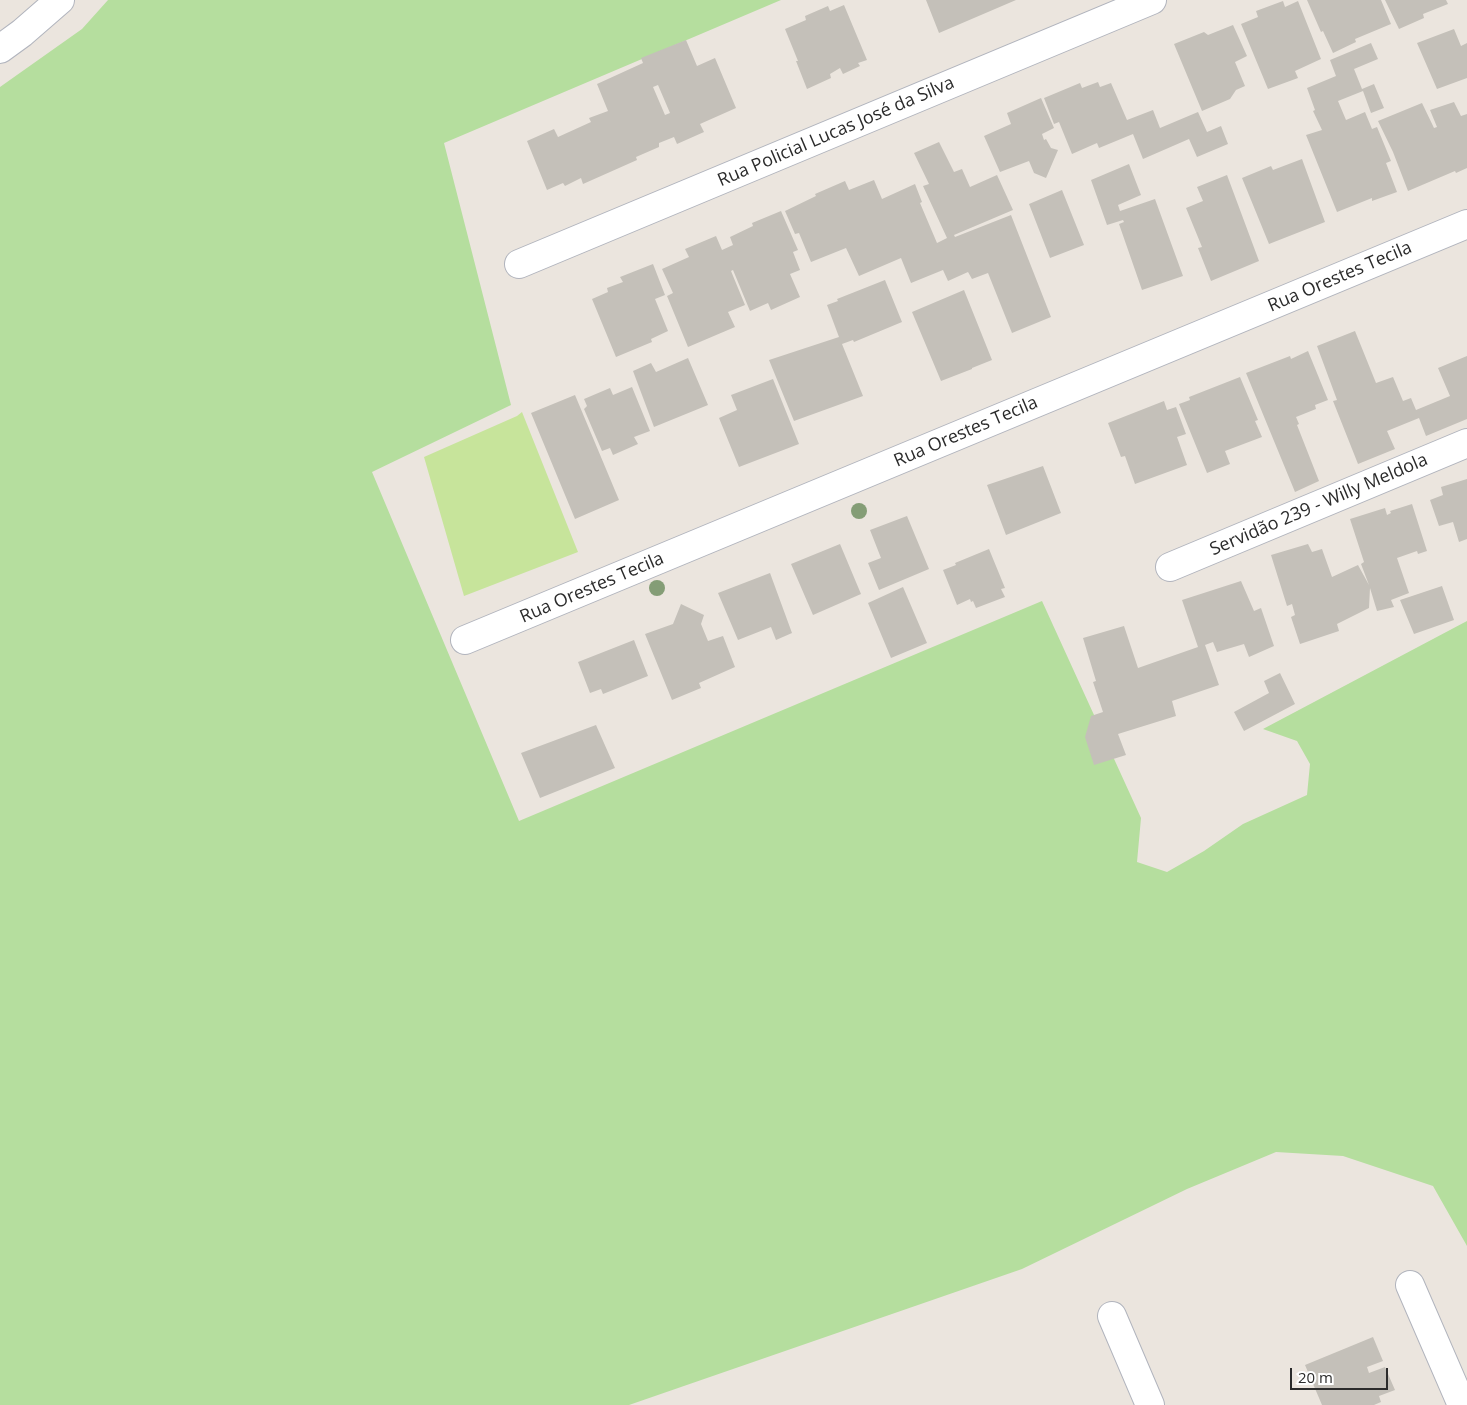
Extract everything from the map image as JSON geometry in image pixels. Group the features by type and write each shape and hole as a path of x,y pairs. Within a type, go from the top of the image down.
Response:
{"street":[{"path":"0,49 22,33 60,0"},
{"name":"Rua Policial Lucas José da Silva","path":"519,264 1152,0"},
{"name":"Rua Orestes Tecila","path":"466,640 1467,224"},
{"name":"Servidão 239 - Willy Meldola","path":"1170,566 1467,444"},
{"path":"1410,1284 1462,1405"},
{"path":"1112,1316 1150,1405"}],"green space":[{"path":"108,0 781,0 444,143 511,405 372,472 519,821 1042,601 1141,818 1137,862 1167,872 1204,851 1243,824 1307,795 1310,764 1297,741 1263,729 1467,621 1467,1246 1433,1186 1343,1156 1276,1152 1187,1189 1022,1269 629,1405 0,1405 0,87 82,29"},
{"path":"522,412 578,552 464,596 424,457 517,416"}],"building":[{"path":"926,0 1016,0 939,33"},
{"path":"1307,0 1381,0 1391,24 1355,39 1356,42 1333,53 1323,31 1321,32"},
{"path":"1385,0 1446,0 1448,4 1423,14 1424,18 1399,29"},
{"path":"1283,1 1285,7 1298,1 1321,59 1295,71 1298,78 1268,89 1241,24 1258,17 1256,11"},
{"path":"844,5 867,60 858,63 860,66 843,74 840,68 830,74 831,78 807,89 785,29 806,20 805,16 828,6 830,11"},
{"path":"1233,25 1247,56 1235,62 1245,86 1236,90 1230,99 1202,111 1174,44 1204,32 1208,35"},
{"path":"1454,29 1461,46 1467,43 1467,78 1437,89 1417,43"},
{"path":"686,40 697,66 715,58 736,108 700,124 704,132 677,144 674,137 659,143 659,147 636,157 637,160 583,184 581,178 565,186 563,183 547,190 527,141 554,129 558,137 591,122 589,118 608,111 597,84 643,63 641,58","holes":["658,85 670,113 665,115 653,87"]},
{"path":"1371,43 1378,59 1354,69 1362,89 1374,84 1384,108 1371,113 1363,91 1338,101 1346,120 1365,112 1372,129 1377,127 1391,161 1386,163 1397,192 1372,201 1372,198 1337,212 1306,135 1322,130 1313,111 1315,110 1307,88 1336,76 1330,60"},
{"path":"1098,82 1100,87 1111,83 1127,120 1153,110 1160,128 1198,112 1207,132 1221,126 1228,144 1197,157 1189,139 1143,159 1133,134 1099,148 1097,143 1072,154 1059,122 1054,124 1044,98 1080,83 1082,88"},
{"path":"1041,98 1054,128 1042,134 1044,140 1046,139 1051,148 1058,150 1046,178 1034,173 1029,161 1000,172 984,136 1011,124 1007,113"},
{"path":"1454,102 1461,116 1467,114 1467,168 1456,173 1455,171 1408,191 1393,152 1378,121 1422,103 1434,128 1437,127 1430,110"},
{"path":"939,142 954,172 962,169 970,187 997,175 1013,210 954,235 955,237 1011,215 1051,317 1012,333 988,273 972,279 968,272 948,281 943,270 911,283 901,258 859,276 846,248 811,262 799,233 795,234 785,211 816,196 815,194 845,181 849,190 874,180 882,199 915,184 922,202 920,203 937,243 947,238 923,186 929,184 914,153"},
{"path":"1302,159 1325,222 1269,244 1242,178 1271,166 1273,170"},
{"path":"1129,164 1141,195 1118,205 1120,211 1155,199 1183,276 1142,290 1119,224 1124,222 1123,220 1107,225 1091,180"},
{"path":"1227,175 1259,261 1211,281 1198,248 1202,247 1186,208 1203,201 1197,187"},
{"path":"1062,190 1084,245 1050,258 1029,204"},
{"path":"781,211 798,250 793,252 800,270 790,274 800,297 771,310 768,303 750,311 733,270 731,271 745,305 728,312 735,327 688,347 667,296 673,293 662,269 689,257 685,249 716,236 722,250 733,245 730,237 753,226 752,223"},
{"path":"653,264 665,295 655,299 668,331 651,339 652,342 616,357 592,299 608,292 607,288 623,282 620,277"},
{"path":"885,280 902,322 854,342 853,340 842,344 863,396 794,421 769,360 839,337 827,305 838,301 837,299"},
{"path":"964,290 992,360 941,381 912,312"},
{"path":"1355,331 1376,383 1393,377 1403,401 1411,398 1416,410 1450,396 1438,368 1467,356 1467,419 1426,436 1419,418 1387,431 1395,449 1358,464 1333,401 1337,400 1317,346"},
{"path":"1308,351 1328,400 1315,405 1316,409 1296,417 1299,424 1297,425 1319,481 1295,492 1246,373 1290,356 1291,359"},
{"path":"688,358 708,405 654,427 633,371 651,363 656,372"},
{"path":"1240,377 1258,420 1255,421 1262,437 1225,451 1230,464 1207,473 1179,404 1190,400 1189,397"},
{"path":"773,379 799,444 739,467 719,418 737,410 731,395"},
{"path":"632,387 650,431 634,437 638,444 613,455 610,448 602,451 584,409 587,406 584,399 610,388 613,395"},
{"path":"575,395 619,500 575,519 531,413"},
{"path":"1164,401 1167,410 1176,407 1186,434 1177,437 1187,465 1135,484 1125,456 1121,457 1108,423"},
{"path":"1043,466 1061,513 1006,535 987,485"},
{"path":"1467,479 1467,539 1459,542 1453,522 1439,526 1430,500 1443,495 1441,487"},
{"path":"1412,504 1427,551 1418,554 1417,551 1397,558 1409,593 1391,600 1394,607 1377,611 1370,588 1369,608 1337,624 1339,631 1300,644 1291,617 1295,615 1292,604 1287,606 1271,555 1308,544 1312,552 1322,549 1332,577 1358,565 1369,585 1361,564 1364,562 1350,519 1385,508 1387,515 1391,513 1390,511"},
{"path":"907,516 929,569 879,590 868,563 881,558 870,530"},
{"path":"840,544 861,594 813,615 791,564"},
{"path":"989,549 1005,588 1001,589 1005,597 976,608 970,599 957,605 943,570"},
{"path":"770,573 792,633 776,640 771,627 738,640 718,593"},
{"path":"1241,581 1254,611 1261,608 1274,646 1249,657 1244,644 1217,652 1213,642 1205,645 1219,685 1172,701 1176,716 1118,734 1126,755 1094,765 1085,737 1091,716 1103,712 1093,682 1096,681 1083,638 1124,626 1138,668 1198,647 1182,600"},
{"path":"1442,586 1454,620 1414,634 1400,600"},
{"path":"903,587 927,643 891,658 868,603"},
{"path":"681,604 704,615 701,624 708,641 723,636 735,667 699,683 701,688 672,700 645,634 673,624"},
{"path":"634,640 648,676 603,694 601,689 590,693 578,662"},
{"path":"1280,673 1295,704 1244,731 1234,712 1269,693 1264,681"},
{"path":"596,725 615,768 540,798 521,753"},
{"path":"1373,1337 1383,1361 1367,1367 1369,1373 1385,1367 1395,1390 1379,1396 1381,1402 1374,1405 1322,1405 1305,1365"}]}
